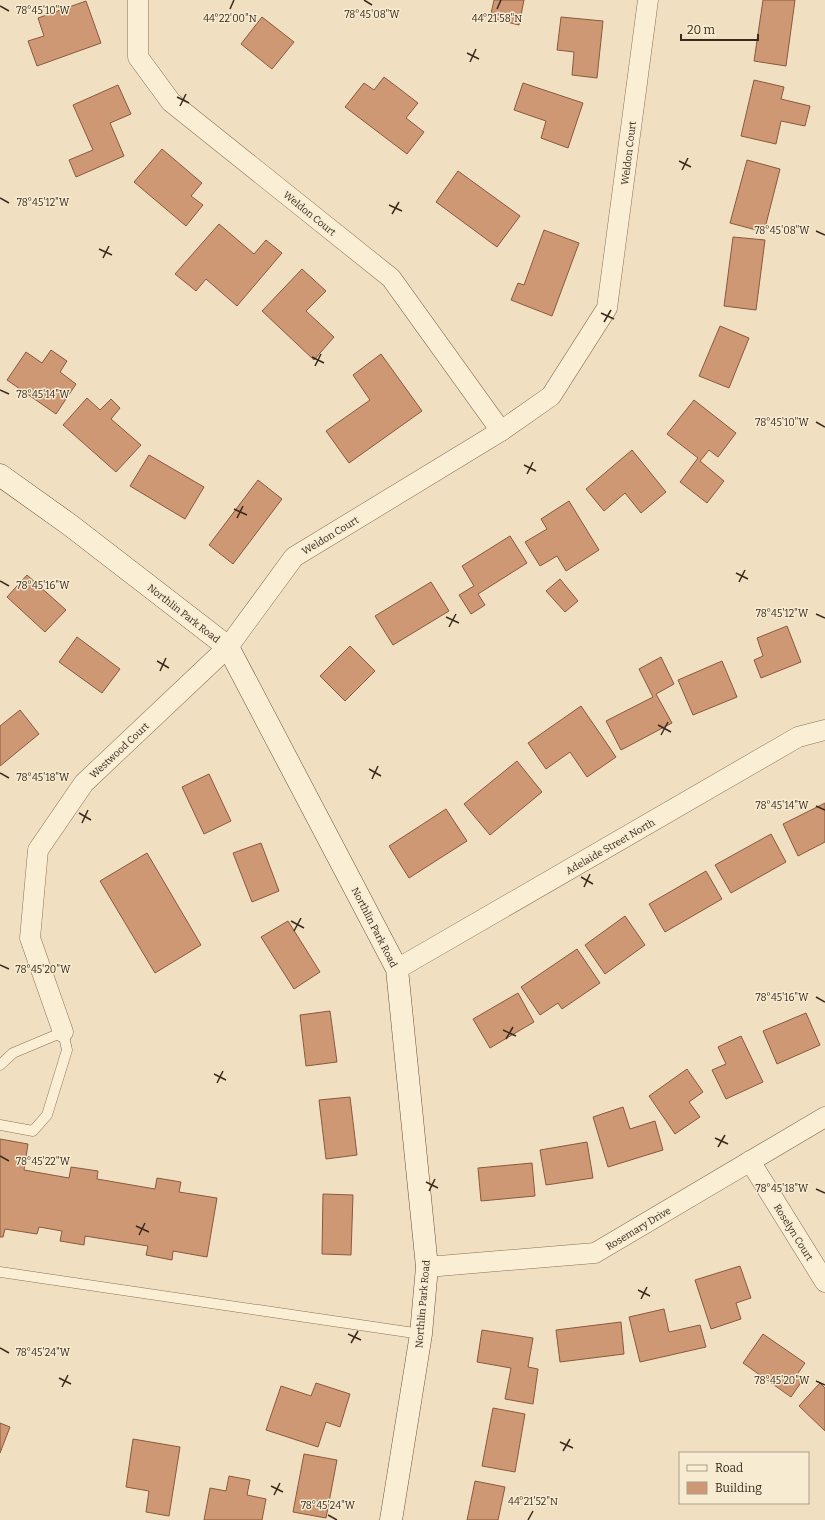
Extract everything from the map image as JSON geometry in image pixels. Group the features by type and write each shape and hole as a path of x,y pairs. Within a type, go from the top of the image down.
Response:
{"street":[{"name":"Weldon Court","path":"138,0 138,57 171,102 391,278 501,431"},
{"name":"Weldon Court","path":"228,647 294,557 501,431 551,396 607,308 648,0"},
{"name":"Northlin Park Road","path":"0,475 70,525 228,647 397,969 427,1267 421,1334 391,1520"},
{"name":"Westwood Court","path":"63,1032 30,938 38,850 84,783 228,647"},
{"name":"Adelaide Street North","path":"397,969 798,737 825,730"},
{"name":"Rosemary Drive","path":"427,1267 595,1253 825,1117"},
{"name":"Roselyn Court","path":"750,1161 825,1282"}],"lane":[{"path":"0,1065 13,1053 63,1032 67,1050 47,1115 33,1130 0,1125"},
{"path":"0,1272 421,1334"}],"building":[{"path":"494,0 524,0 519,25 490,18"},
{"path":"763,0 795,0 786,66 754,61"},
{"path":"86,1 101,43 37,66 28,41 44,36 38,18"},
{"path":"262,17 294,42 272,69 241,44"},
{"path":"561,17 603,21 597,78 572,75 574,52 557,50"},
{"path":"384,77 418,103 406,118 424,132 407,154 345,107 364,83 374,90"},
{"path":"754,80 784,87 781,99 810,106 805,126 781,121 776,144 741,136"},
{"path":"523,83 583,103 568,148 541,138 546,121 514,110"},
{"path":"118,85 131,114 110,123 124,156 76,177 69,160 93,150 73,105"},
{"path":"162,149 202,183 191,196 203,205 186,226 134,182"},
{"path":"747,160 780,169 764,232 730,223"},
{"path":"458,171 520,216 497,247 436,202"},
{"path":"219,224 254,254 266,240 282,253 237,306 206,279 196,291 175,274"},
{"path":"544,230 579,243 552,316 511,300 518,283 524,285"},
{"path":"733,237 765,240 756,310 724,306"},
{"path":"302,269 326,291 306,311 334,337 314,360 262,311"},
{"path":"720,326 749,338 729,388 699,376"},
{"path":"51,350 67,361 60,372 76,384 56,414 7,380 26,352 42,363"},
{"path":"381,354 422,411 349,463 326,431 370,400 353,375"},
{"path":"87,398 100,410 111,399 120,408 111,419 141,445 116,472 63,425"},
{"path":"694,400 736,433 718,457 709,450 700,461 724,481 707,503 680,482 698,458 667,434"},
{"path":"632,450 666,492 641,513 625,493 604,511 586,489"},
{"path":"149,455 204,487 185,519 130,486"},
{"path":"258,480 282,499 233,564 209,545"},
{"path":"569,501 599,550 566,571 557,556 540,566 525,542 547,529 541,519"},
{"path":"510,536 527,563 478,594 485,605 471,614 459,595 474,586 462,566"},
{"path":"27,575 66,610 45,632 7,597"},
{"path":"560,579 578,601 565,612 546,591"},
{"path":"431,582 449,611 393,645 375,616"},
{"path":"787,626 801,662 761,678 754,660 763,656 757,638"},
{"path":"77,637 120,669 102,693 59,662"},
{"path":"350,646 375,671 345,701 320,676"},
{"path":"661,657 674,684 656,694 672,723 621,750 606,721 653,697 639,669"},
{"path":"722,661 737,697 693,715 678,680"},
{"path":"581,706 616,757 587,777 570,752 546,769 528,743"},
{"path":"20,710 39,734 0,766 0,726"},
{"path":"517,761 542,792 490,835 464,804"},
{"path":"209,774 231,821 204,834 182,787"},
{"path":"825,803 825,842 798,856 783,824"},
{"path":"446,809 467,841 409,878 389,846"},
{"path":"771,834 786,862 731,893 715,865"},
{"path":"261,843 279,891 252,902 233,853"},
{"path":"147,853 201,945 155,973 100,881"},
{"path":"706,871 722,899 665,932 649,904"},
{"path":"625,916 645,945 605,974 585,945"},
{"path":"288,921 320,972 294,989 261,937"},
{"path":"577,949 600,983 562,1009 558,1003 540,1015 521,987"},
{"path":"518,993 534,1022 490,1048 473,1019"},
{"path":"330,1011 337,1062 306,1066 300,1015"},
{"path":"806,1013 820,1045 777,1064 763,1031"},
{"path":"741,1036 763,1082 726,1099 712,1070 726,1064 718,1047"},
{"path":"687,1069 703,1092 689,1102 700,1117 675,1134 649,1096"},
{"path":"350,1097 357,1155 326,1159 319,1100"},
{"path":"623,1107 630,1129 655,1121 663,1150 608,1167 593,1117"},
{"path":"0,1139 28,1144 24,1170 69,1178 71,1167 98,1171 97,1179 155,1189 157,1178 181,1182 179,1192 217,1198 207,1257 173,1251 172,1260 146,1255 148,1246 85,1236 84,1245 60,1241 62,1231 39,1227 37,1234 5,1229 3,1237 0,1237"},
{"path":"587,1142 593,1178 546,1185 540,1150"},
{"path":"532,1163 535,1196 481,1201 478,1168"},
{"path":"323,1194 353,1195 351,1255 322,1254"},
{"path":"740,1266 751,1298 736,1303 741,1319 711,1329 695,1280"},
{"path":"664,1309 669,1332 700,1325 706,1347 640,1362 629,1317"},
{"path":"621,1322 624,1354 560,1362 556,1330"},
{"path":"482,1330 533,1338 528,1367 538,1369 533,1404 505,1399 511,1368 477,1362"},
{"path":"763,1334 805,1363 796,1376 802,1381 791,1397 743,1363"},
{"path":"316,1383 350,1394 340,1427 326,1422 318,1447 266,1430 281,1386 311,1396"},
{"path":"820,1383 825,1388 825,1431 799,1406"},
{"path":"493,1408 525,1414 515,1472 482,1466"},
{"path":"0,1423 10,1427 0,1453"},
{"path":"133,1439 180,1447 169,1516 146,1512 149,1491 126,1487"},
{"path":"304,1454 337,1460 326,1518 293,1512"},
{"path":"229,1476 250,1480 247,1495 266,1499 262,1520 204,1520 210,1488 226,1491"},
{"path":"475,1481 505,1487 498,1520 467,1520"}]}
